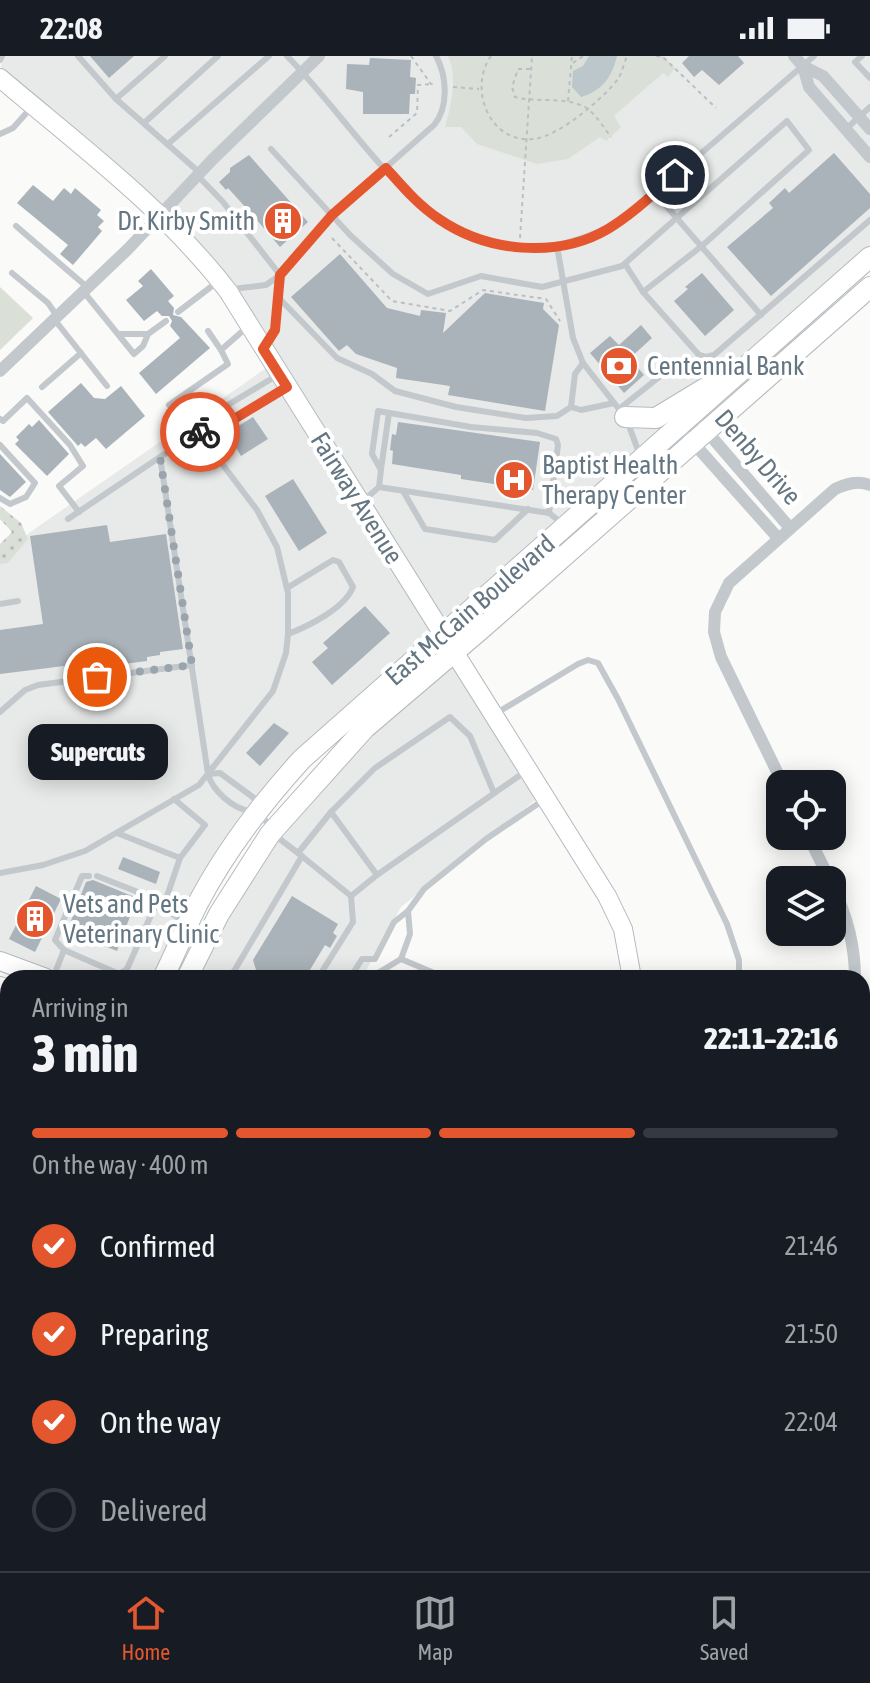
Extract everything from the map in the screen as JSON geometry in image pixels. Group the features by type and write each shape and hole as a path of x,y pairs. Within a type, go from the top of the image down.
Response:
{"main road":[{"name":"East McCain Boulevard","path":"167,970 223,859 302,759 641,460 693,429 751,363 870,257"},
{"name":"East McCain Boulevard","path":"193,970 234,888 273,831 365,728 454,652 693,429 870,287"},
{"path":"619,410 656,418 751,363"},
{"path":"163,970 175,955"}],"street":[{"path":"0,371 319,56"},
{"path":"798,61 823,76 870,129"},
{"path":"798,61 809,87 870,157"},
{"name":"Fairway Avenue","path":"0,78 159,215 224,286 495,714 618,917 629,950 631,970"},
{"name":"Denby Drive","path":"693,429 790,528"},
{"name":"Denby Drive","path":"693,429 778,538"},
{"path":"776,770 725,667 714,632 715,612 729,583 835,489 859,482 870,485"},
{"path":"846,916 855,970"},
{"path":"0,961 24,970"}],"lane":[{"path":"78,56 116,99 199,174 275,265 280,275 275,330 263,349"},
{"path":"116,99 165,56"},
{"path":"144,123 218,56"},
{"path":"168,144 269,56"},
{"path":"287,56 423,207 457,230 477,239 520,248 557,246 607,229 632,213 798,61 814,56"},
{"path":"178,312 224,286 266,285 280,275 332,215 442,115 445,85 436,56"},
{"path":"862,56 855,62 870,78"},
{"path":"0,134 13,128 32,106"},
{"path":"846,129 870,107"},
{"path":"271,149 350,235 393,274 428,294 481,276 542,287 625,264 787,121 809,150 703,245 643,292"},
{"path":"655,193 761,315"},
{"path":"625,264 643,292 699,355 706,357 714,355 870,220"},
{"path":"16,226 85,289 134,354 143,346 148,334 166,321"},
{"path":"557,246 573,338 583,363 619,410 634,436 641,460"},
{"path":"12,273 48,303 107,386"},
{"path":"277,296 337,358 372,374 395,391 456,407 526,418 557,416 571,407 619,410 673,366"},
{"path":"221,350 249,326"},
{"path":"169,405 228,364 208,331"},
{"path":"119,334 148,334"},
{"path":"42,387 81,353"},
{"path":"571,407 575,374 583,363"},
{"path":"198,432 211,433 283,380"},
{"path":"68,519 198,432 203,420 283,380"},
{"path":"0,419 3,421 27,398 70,445 83,466 59,486 79,512"},
{"path":"360,503 379,487 381,470 372,454 378,411 471,427 537,433 556,439 558,453 549,513"},
{"path":"0,873 43,865 73,855 199,785 273,691 286,653 288,634 287,588 277,547 257,510 198,432"},
{"path":"0,445 35,483 26,497 10,504 0,498"},
{"path":"160,457 211,785 239,808 258,812"},
{"path":"379,487 549,513 566,526"},
{"path":"403,490 425,529 495,540 528,509"},
{"path":"287,588 333,560 339,562 353,587 350,595 312,625 288,634"},
{"path":"0,604 18,601"},
{"path":"495,714 578,664 588,660 598,663 727,924 739,960 739,970"},
{"path":"0,712 25,690 38,685 192,665"},
{"path":"235,970 300,855 331,812 375,768 450,717 470,736 494,793"},
{"path":"351,896 529,769"},
{"path":"208,774 220,773 254,798 258,812 273,831 351,896 353,922 323,970"},
{"path":"355,970 362,959 375,959 394,922 408,911 424,889 486,839 546,798"},
{"path":"125,970 160,906 180,858 205,825 174,799"},
{"path":"331,812 377,875"},
{"path":"117,833 180,858"},
{"path":"110,970 64,950 55,940 82,876 93,876 148,896 189,924"},
{"path":"383,970 401,959 410,934 408,911"},
{"path":"56,970 64,950"},
{"path":"401,959 427,970"}],"path":[{"path":"411,56 431,84"},
{"path":"491,56 484,66 481,89 486,112 495,125 511,136 533,139 577,119 618,78 627,56"},
{"path":"520,248 532,56"},
{"path":"568,101 572,56"},
{"path":"572,64 583,56"},
{"path":"656,56 663,56 716,108"},
{"path":"531,69 518,69 512,87 515,97 528,101 568,101 587,108 611,137"},
{"path":"389,137 417,113 418,85 439,85"},
{"path":"452,86 481,89"}],"shaded area":[{"path":"2,56 870,56 870,257 261,808 160,970 22,970 0,963 0,560 29,533 272,364 217,278 0,78"},
{"path":"448,56 663,56 675,68 668,77 663,73 614,116 621,127 606,141 600,137 568,159 537,164 477,144 461,127 445,127 453,82"},
{"path":"589,56 617,56 605,82 581,97 572,87 573,71 583,66"},
{"path":"0,287 33,318 0,350"},
{"path":"0,506 21,523 28,539 8,563 0,564 0,544 12,532 0,519"},
{"path":"454,652 544,793 401,907 366,970 199,970 270,834"}],"building":[{"path":"90,56 134,56 109,78"},
{"path":"689,56 738,56 744,63 719,85 702,70 694,77 682,63"},
{"path":"370,58 411,60 410,77 416,78 415,94 410,94 409,114 363,114 363,92 346,89 347,64 369,65"},
{"path":"834,153 870,194 870,208 771,296 727,247 773,208 769,203 785,188 789,193"},
{"path":"249,155 308,222 280,247 255,218 250,220 243,213 247,209 219,182 230,172 230,168"},
{"path":"33,185 53,201 64,188 71,194 75,188 101,210 97,215 104,221 98,227 102,231 73,265 60,254 68,245 17,203"},
{"path":"340,254 387,308 420,316 421,310 446,313 443,333 485,293 544,303 543,309 559,325 545,411 448,395 450,386 396,378 397,368 356,354 347,345 339,351 291,297"},
{"path":"151,269 174,296 168,301 174,308 173,315 181,317 210,348 156,394 139,373 180,338 170,326 172,321 169,316 162,316 157,311 144,321 126,300 143,286 138,281"},
{"path":"702,273 734,310 705,336 674,301"},
{"name":"Centennial Bank","path":"641,325 652,338 630,358 644,375 624,393 590,353 610,336 619,345"},
{"path":"81,383 94,398 105,399 121,386 145,416 106,449 96,438 85,447 81,443 78,446 48,412"},
{"path":"253,417 268,439 241,456 227,433"},
{"path":"39,420 69,454 47,476 15,444 19,440 16,437 29,424 32,427"},
{"path":"398,422 540,442 533,490 392,464 392,434 396,435"},
{"path":"0,454 26,482 10,497 0,490"},
{"path":"293,479 327,533 299,551 265,496"},
{"path":"107,525 110,542 166,534 183,649 160,652 160,655 147,657 147,661 85,669 85,665 72,665 0,674 0,630 43,624 30,536"},
{"path":"365,606 390,633 332,685 312,662 328,648 323,643"},
{"path":"274,723 289,733 260,766 246,753"},
{"path":"123,857 160,872 156,884 118,869"},
{"path":"93,880 137,898 117,951 67,931 86,882"},
{"name":"Vets and Pets Veterinary Clinic","path":"36,886 61,899 35,952 9,939"},
{"path":"292,896 338,924 333,933 337,936 330,948 325,945 310,970 256,970 253,960"}],"way so far":[{"path":"97,677 192,665 160,457 200,432"}],"place":[{"name":"Dr. Kirby Smith","path":"283,221"},
{"name":"Centennial Bank","path":"619,366"},
{"name":"Baptist Health Therapy Center","path":"514,480"},
{"name":"Supercuts","path":"97,677"},
{"name":"Vets and Pets Veterinary Clinic","path":"35,919"}],"route":[{"path":"200,432 211,433 287,387 263,349 275,330 280,275 332,215 386,168 410,195 440,220 477,239 520,248 557,246 598,234 632,213 675,175"}]}
